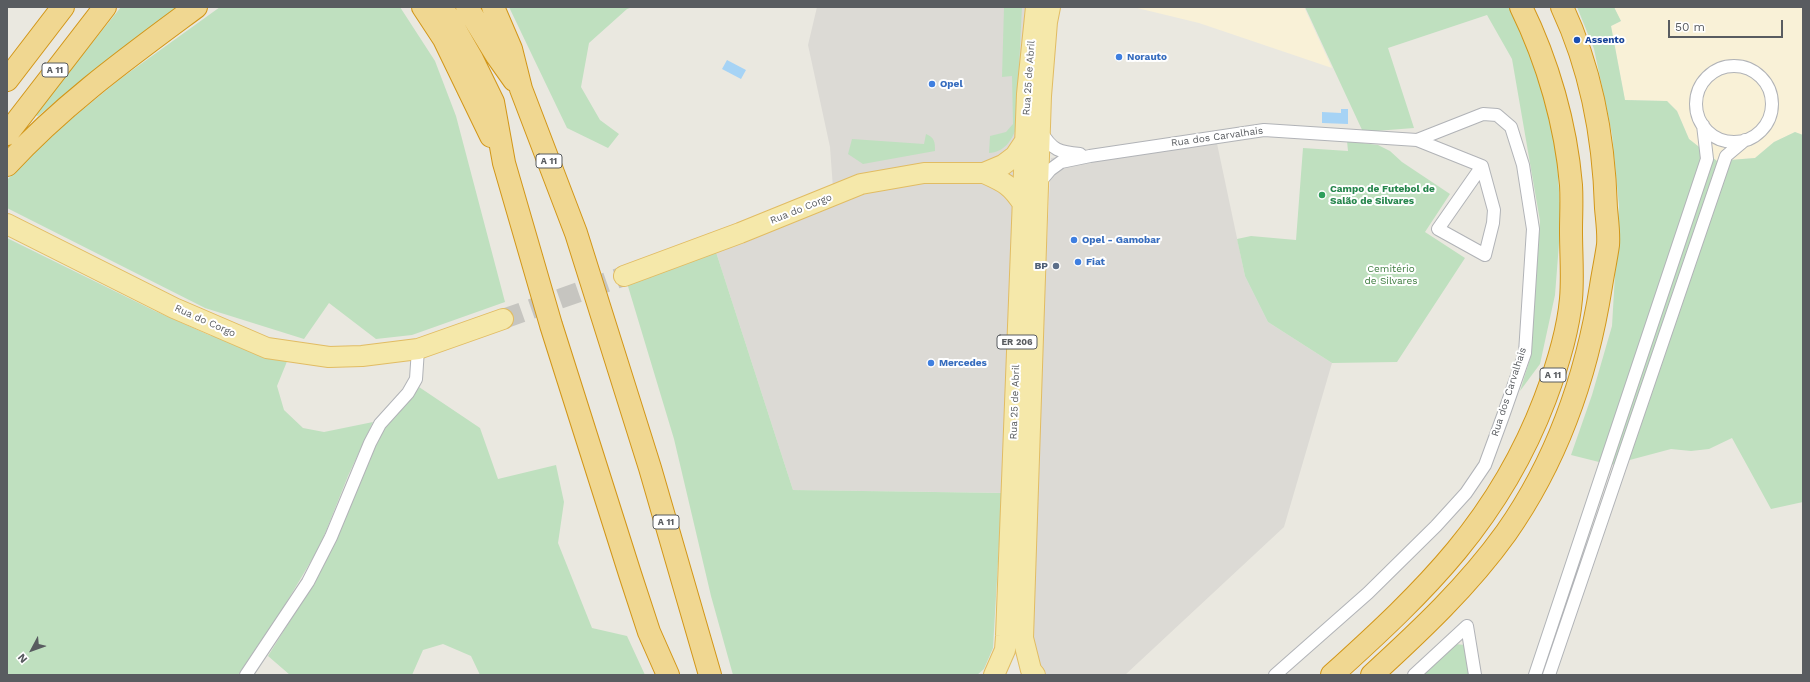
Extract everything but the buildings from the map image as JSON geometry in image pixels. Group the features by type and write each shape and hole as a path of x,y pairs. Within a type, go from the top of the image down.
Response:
{"highway":[{"path":"7,80 63,7"},
{"name":"A 11","path":"7,134 105,7"},
{"path":"7,165 70,104 196,7"},
{"path":"423,7 444,39 504,163"},
{"path":"442,7 472,59 493,102 504,163 551,325 649,632 668,675"},
{"name":"A 11","path":"467,7 497,56 521,89"},
{"name":"A 11","path":"493,7 511,50 521,89 584,256 648,461 710,675"},
{"name":"A 11","path":"1521,7 1533,31 1552,88 1568,160 1571,186 1571,299"},
{"name":"A 11","path":"1332,675 1386,627 1433,579 1465,541 1496,499 1522,452 1551,384 1566,330 1571,299 1581,218 1581,178 1576,142 1556,59 1535,7"},
{"path":"1549,7 1569,57 1582,110 1593,177 1597,218 1598,304"},
{"path":"1372,675 1420,631 1468,581 1506,533 1526,502 1549,461 1573,403 1585,368 1608,244 1605,175 1587,76 1577,40 1562,7"}],"main road":[{"name":"Rua 25 de Abril","path":"1035,675 1031,670 1023,638 1038,184 1027,94 1036,7"},
{"name":"Rua 25 de Abril","path":"994,675 1005,650 1006,636 1023,204 1050,7"},
{"name":"Rua do Corgo","path":"624,276 740,233 861,184 924,173 984,173 1003,165 1015,156 1032,135"},
{"name":"Rua do Corgo","path":"984,173 1004,182 1015,191 1023,204"},
{"name":"Rua do Corgo","path":"15,228 174,308 267,348 329,357 362,356 418,349 503,319"}],"street":[{"path":"1549,675 1726,156 1745,140 1756,135 1765,126 1771,115 1771,93 1767,83 1759,75 1751,69 1731,66 1720,68 1709,75 1702,84 1697,96 1698,116 1710,133 1720,139 1732,142 1745,140"},
{"name":"Rua dos Carvalhais","path":"1275,675 1368,593 1466,494 1484,464 1503,416 1524,353 1533,229 1523,165 1511,127 1497,115 1483,114 1417,140"},
{"path":"1535,675 1707,160 1703,125"},
{"name":"Rua dos Carvalhais","path":"1038,184 1050,170 1061,162 1090,156 1264,130 1417,140 1482,166"},
{"name":"Rua dos Carvalhais","path":"1032,135 1047,142 1059,152 1090,156"},
{"path":"1482,166 1494,210 1493,223 1484,255 1438,229 1482,166"},
{"path":"246,675 308,582 331,537 370,442 380,424 408,393 416,379 418,349"},
{"path":"1414,675 1468,626 1475,675"}],"shaded area":[{"path":"817,7 1032,7 1010,493 793,490 716,252 834,202 830,147 808,45"},
{"path":"1133,7 1304,7 1332,68 1199,23"},
{"path":"1614,7 1803,7 1803,135 1795,132 1774,142 1755,158 1717,161 1689,139 1677,111 1667,101 1625,100 1611,26 1621,21"},
{"path":"1215,134 1245,276 1268,322 1332,363 1284,527 1125,675 1042,675 1028,636 1051,158"}],"green space":[{"path":"121,7 179,7 115,54 38,116 34,115"},
{"path":"220,7 400,7 435,61 456,116 505,302 412,335 376,339 329,303 304,339 205,308 7,208 7,180 48,138 120,79"},
{"path":"509,7 633,7 627,9 589,43 581,87 600,120 619,134 608,148 567,128"},
{"path":"1004,7 1022,7 1016,128 1007,145 999,150 989,153 990,136 1006,132 1013,124 1012,76 1002,77"},
{"path":"1305,7 1513,7 1542,87 1556,148 1561,218 1555,295 1540,364 1520,391 1530,359 1540,221 1512,59 1487,15 1388,48 1414,128 1363,132"},
{"path":"1577,7 1614,7 1621,21 1611,26 1625,100 1667,101 1677,111 1689,139 1717,161 1755,158 1774,142 1795,132 1803,135 1803,502 1771,509 1732,438 1709,449 1691,451 1671,449 1611,465 1571,455 1592,395 1612,326 1619,206 1612,134 1594,49"},
{"path":"926,134 934,141 935,151 863,164 848,154 852,139 924,144"},
{"name":"Cemitério de Silvares","path":"1347,141 1378,145 1390,151 1402,162 1450,194 1425,232 1465,258 1397,362 1332,363 1268,322 1245,276 1237,239 1251,236 1296,240 1303,148 1348,151"},
{"path":"7,238 155,311 209,335 288,359 277,386 284,410 303,428 324,432 373,422 348,476 320,546 282,610 238,675 7,675"},
{"path":"716,252 793,490 1002,493 993,648 984,669 977,675 733,675 711,596 674,439 627,283"},
{"path":"419,387 480,428 498,479 556,465 564,502 558,543 592,628 627,636 645,675 480,675 471,656 443,644 423,650 412,675 290,675 268,656 316,579 383,429"},
{"path":"1455,644 1465,645 1472,675 1424,675"}],"water":[{"path":"727,60 746,70 741,79 722,69"},
{"path":"1341,109 1348,109 1348,124 1322,123 1322,112 1341,113"}],"tunnel":[{"path":"503,319 624,276"}],"place":[{"name":"Assento","path":"1577,40"},
{"name":"Norauto","path":"1119,57"},
{"name":"Opel","path":"932,84"},
{"name":"Campo de Futebol de Salão de Silvares","path":"1322,195"},
{"name":"Opel - Gamobar","path":"1074,240"},
{"name":"Fiat","path":"1078,262"},
{"name":"BP","path":"1056,266"},
{"name":"Mercedes","path":"931,363"}]}
